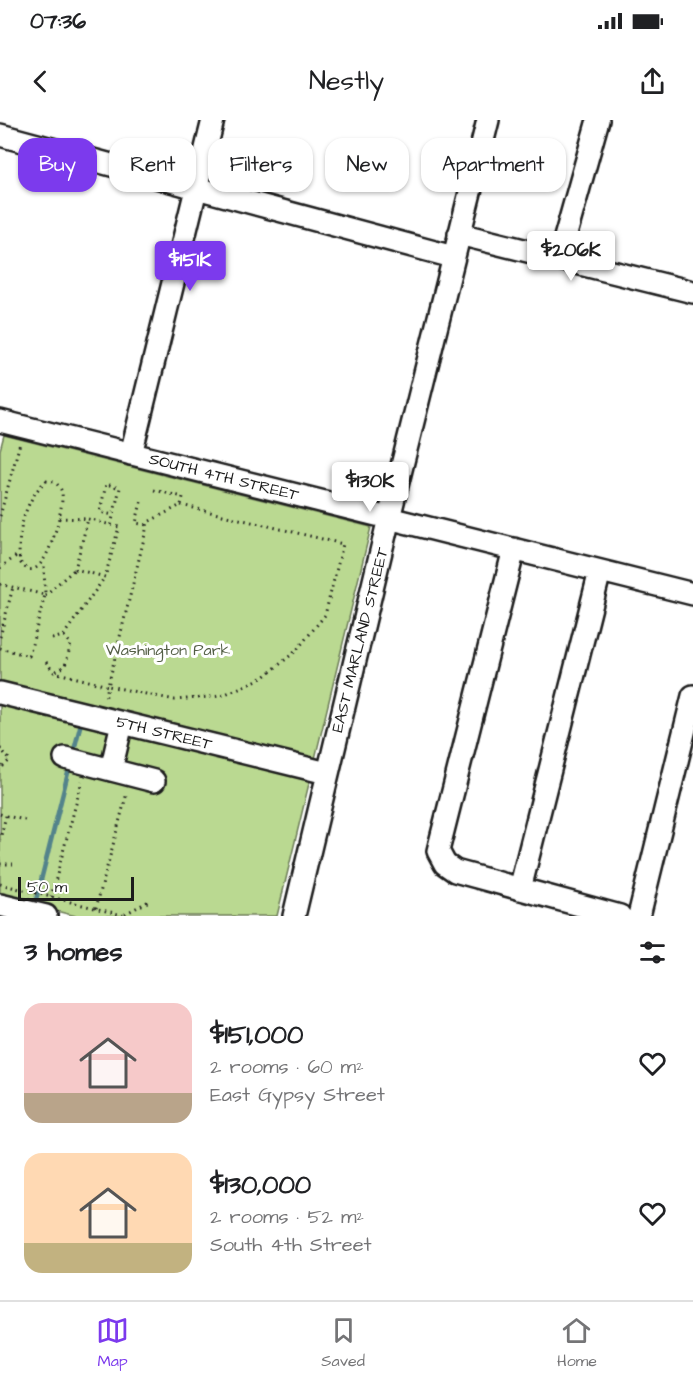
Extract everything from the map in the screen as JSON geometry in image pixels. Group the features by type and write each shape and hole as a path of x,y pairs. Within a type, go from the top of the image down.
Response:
{"street":[{"path":"196,184 213,120"},
{"name":"EAST MARLAND STREET","path":"294,916 487,120"},
{"path":"559,259 598,120"},
{"path":"0,135 109,165"},
{"path":"196,188 453,257"},
{"path":"131,454 194,192"},
{"path":"459,234 693,292"},
{"name":"SOUTH 4TH STREET","path":"0,422 693,594"},
{"path":"514,549 438,851 445,864 455,871 620,916"},
{"path":"520,889 600,571"},
{"name":"5TH STREET","path":"0,693 327,773"},
{"path":"639,916 685,763 693,696"},
{"path":"111,770 122,723"},
{"path":"65,758 154,781"},
{"path":"0,905 49,906"}],"path":[{"path":"0,516 20,443"},
{"path":"0,648 29,656 45,595 44,562 59,518 63,498 61,489 55,482 46,481 36,490 23,518 19,554 24,567 38,568 44,562"},
{"path":"111,525 120,488 106,484 100,512 113,515"},
{"path":"154,490 183,497 181,505"},
{"path":"141,502 136,523 147,525"},
{"path":"46,662 54,672 108,686 174,700 221,696 264,677 296,651 325,615 343,544 181,505 148,522 108,686 105,700"},
{"path":"52,639 63,636 105,577 118,527 88,519 59,518"},
{"path":"45,595 75,569 88,519"},
{"path":"0,568 19,554"},
{"path":"75,569 105,577"},
{"path":"0,584 45,595"},
{"path":"0,637 13,587"},
{"path":"54,672 65,666 71,644 63,636"},
{"path":"0,750 2,749 10,760 0,769"},
{"path":"49,906 86,764"},
{"path":"96,908 131,775"},
{"path":"0,814 25,820"},
{"path":"0,839 6,816"},
{"path":"0,864 14,864"},
{"path":"0,884 49,906 96,908 124,916 149,901"}],"green space":[{"name":"Washington Park","path":"4,435 371,527 277,916 76,916 0,897 0,450"}],"waterway":[{"path":"73,754 82,719"},
{"path":"34,908 70,765"}]}
